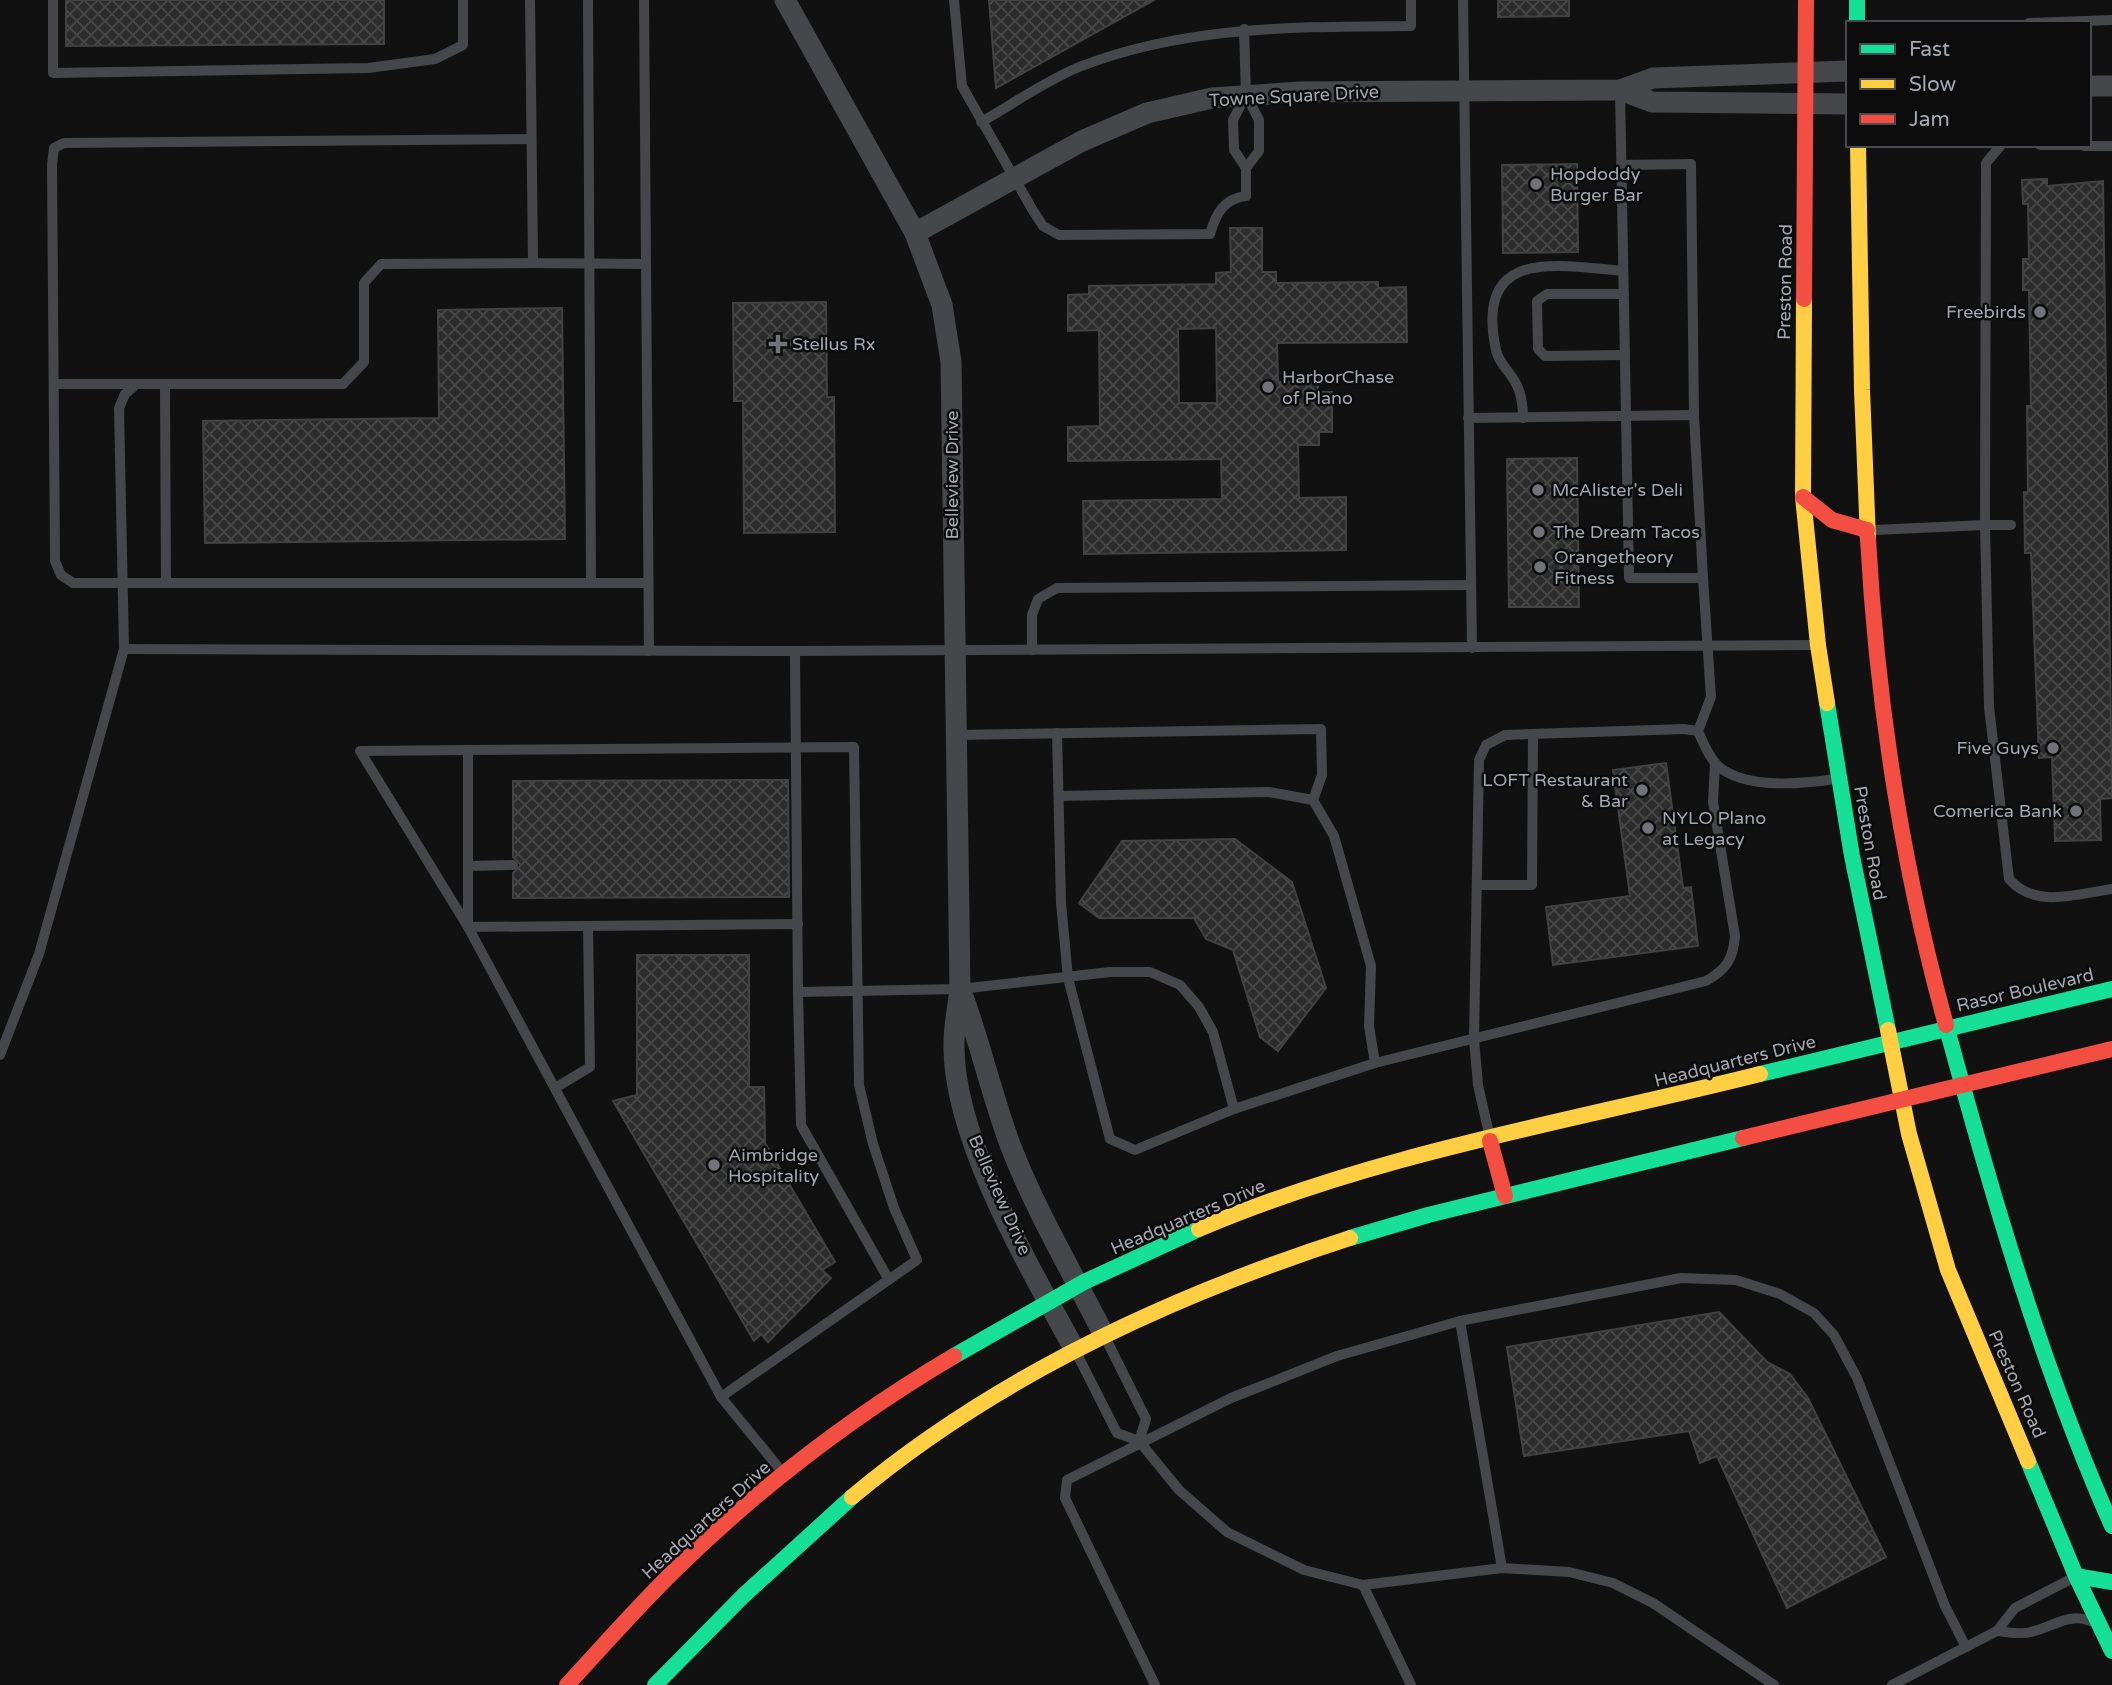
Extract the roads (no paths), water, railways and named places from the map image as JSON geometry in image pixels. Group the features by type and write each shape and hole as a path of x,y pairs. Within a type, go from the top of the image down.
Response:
{"main road":[{"name":"Preston Road","path":"1806,0 1803,497 1818,645 1852,856 1902,1099 1948,1269 2048,1503 2076,1576 2112,1651"},
{"path":"1857,0 1857,21"},
{"name":"Preston Road","path":"1858,147 1867,530 1895,797 1962,1084 2038,1335 2105,1517"},
{"path":"1803,497 1845,528 1867,530"},
{"name":"Rasor Boulevard","path":"1947,1028 2112,989"},
{"name":"Headquarters Drive","path":"572,1684 694,1552 785,1475 885,1399 1079,1286 1230,1216 1364,1173 1947,1028"},
{"path":"655,1685 805,1540 900,1458 964,1414 1075,1350 1191,1295 1328,1243 1505,1196 2112,1049"},
{"path":"1490,1141 1505,1196"},
{"path":"2048,1503 2070,1512"},
{"path":"2076,1576 2112,1582"}],"street":[{"name":"Belleview Drive","path":"785,0 915,233 942,305 951,362 954,735 960,989 954,1044 961,1098 980,1158 1075,1350"},
{"name":"Towne Square Drive","path":"915,233 1082,141 1147,113 1212,98 1464,90 1620,90 1653,78 1846,71"},
{"path":"2091,86 2112,86"},
{"name":"Towne Square Drive","path":"1620,90 1652,102 1846,104"},
{"name":"Belleview Drive","path":"960,989 980,1040 992,1091 1012,1150 1104,1335"}],"lane":[{"path":"53,0 53,73 368,68 435,59 463,45 463,0"},
{"path":"530,0 533,263"},
{"path":"588,0 592,264 591,583"},
{"path":"644,0 649,651"},
{"path":"954,0 962,86 1043,226 1059,235 1210,234 1217,213 1233,198 1246,196 1246,168 1234,150 1233,120 1246,95"},
{"path":"981,122 1077,68 1127,51 1205,33 1244,29 1411,26 1411,0"},
{"path":"1463,0 1472,648"},
{"path":"2032,21 2112,20"},
{"path":"1244,29 1246,95 1259,120 1259,151 1246,168"},
{"path":"1620,90 1629,578 1703,579"},
{"path":"531,139 64,143 54,148 55,561 61,575 73,583 648,583"},
{"path":"2091,146 2112,146"},
{"path":"1999,147 1986,163 1985,525 1989,706 2009,879 2018,890 2032,897 2112,889"},
{"path":"1621,165 1690,164 1694,415 1711,697 1698,731 1715,763 1724,770 1787,786 1839,778"},
{"path":"54,384 343,384 364,362 364,283 380,264 646,264"},
{"path":"1523,418 1521,394 1501,363 1496,349 1494,312 1498,290 1510,276 1530,267 1564,266 1623,271"},
{"path":"1624,294 1547,294 1537,301 1538,349 1545,356 1625,355"},
{"path":"0,1055 38,954 124,649 120,584 119,408 125,394 137,384"},
{"path":"165,384 166,583"},
{"path":"1468,418 1694,415"},
{"path":"1867,530 2011,525"},
{"path":"1032,650 1032,615 1038,599 1058,588 1471,585"},
{"path":"124,649 795,651 1707,648 1818,645"},
{"path":"795,651 801,1125 889,1280"},
{"path":"954,735 1321,729 1322,775 1313,800"},
{"path":"1490,1141 1478,1085 1474,1039 1479,760 1486,745 1505,736 1533,734 1684,729 1698,731"},
{"path":"1057,733 1061,903 1068,978 1110,1139 1135,1150 1234,1109 1374,1063 1706,981 1722,972 1733,955 1735,936 1713,802 1715,763"},
{"path":"1478,885 1532,886 1533,734"},
{"path":"721,1397 917,1260 894,1208 873,1143 859,1085 853,747 360,751 468,927 721,1397 785,1475"},
{"path":"468,750 468,927"},
{"path":"1059,796 1269,792 1313,800 1334,836 1371,966 1369,1026 1374,1063"},
{"path":"469,866 513,865"},
{"path":"468,927 798,925"},
{"path":"555,1088 590,1067 588,926"},
{"path":"798,992 960,989 1110,972 1150,972 1180,985 1199,1007 1213,1032 1234,1109"},
{"path":"1155,1685 1065,1498 1067,1480 1139,1441 1231,1398 1337,1356 1460,1321 1681,1278 1736,1280 1780,1294 1814,1313 1834,1335 1857,1378 1945,1606 1966,1647"},
{"path":"1460,1321 1502,1568"},
{"path":"1104,1335 1146,1419 1139,1441"},
{"path":"1075,1350 1117,1433 1139,1441 1179,1490 1227,1532 1304,1570 1363,1585 1502,1568 1569,1572 1613,1583 1653,1602 1774,1685"},
{"path":"1892,1685 1997,1632 2015,1608 2076,1576"},
{"path":"1363,1585 1410,1685"},
{"path":"1997,1632 2029,1633 2066,1619 2082,1618 2099,1626"}],"place":[{"name":"Hopdoddy Burger Bar","path":"1536,184"},
{"name":"Freebirds","path":"2040,312"},
{"name":"Stellus Rx","path":"778,344"},
{"name":"HarborChase of Plano","path":"1268,387"},
{"name":"McAlister's Deli","path":"1538,490"},
{"name":"The Dream Tacos","path":"1539,532"},
{"name":"Orangetheory Fitness","path":"1540,567"},
{"name":"Five Guys","path":"2053,748"},
{"name":"LOFT Restaurant & Bar","path":"1642,790"},
{"name":"Comerica Bank","path":"2076,811"},
{"name":"NYLO Plano at Legacy","path":"1648,828"},
{"name":"Aimbridge Hospitality","path":"714,1165"}]}
